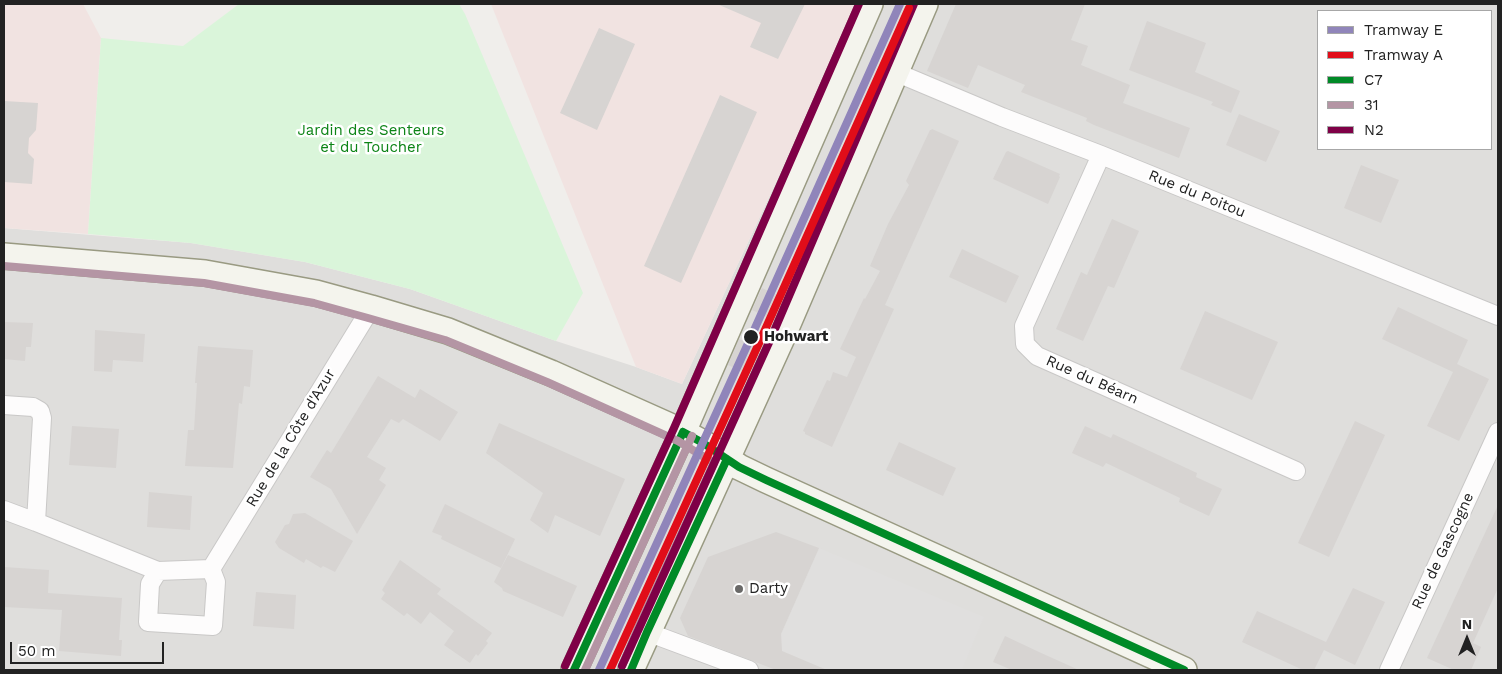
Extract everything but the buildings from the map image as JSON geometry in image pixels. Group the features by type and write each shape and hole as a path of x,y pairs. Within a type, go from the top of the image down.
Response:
{"main road":[{"path":"574,670 683,432 870,4"},
{"path":"631,670 785,332 926,4"},
{"path":"4,256 205,273 316,293 448,331 552,373 683,432 739,467 1184,670"}],"street":[{"name":"Rue du Poitou","path":"896,72 984,110 1101,155 1498,316"},
{"name":"Rue du Béarn","path":"1101,155 1024,326 1025,344 1037,356 1296,471"},
{"name":"Rue de la Côte d'Azur","path":"211,569 371,308"},
{"path":"4,405 33,407 40,412 42,418 36,522"},
{"name":"Rue de Gascogne","path":"1389,670 1498,432"},
{"path":"4,510 158,571 211,569 216,582 213,626 148,622 150,584 158,571"},
{"path":"647,632 749,670"}],"shaded area":[{"path":"4,4 83,4 101,38 88,234 4,228"},
{"path":"491,4 859,4 682,384 636,367"},
{"path":"859,4 1498,4 1498,670 4,670 4,228 191,243 305,262 410,289 556,341 682,384"},
{"path":"819,548 984,617 962,670 799,670 803,660 782,651 781,634"}],"green space":[{"name":"Jardin des Senteurs et du Toucher","path":"239,4 459,4 465,14 583,293 556,341 410,289 305,262 191,243 88,234 101,38 183,46"}],"tram line":[{"name":"E","path":"599,670 900,4"},
{"name":"A","path":"610,670 909,8"}],"transit line":[{"name":"N2","path":"565,666 674,428 859,4"},
{"name":"N2","path":"622,666 772,336 914,4"},
{"name":"31","path":"4,266 204,283 314,303 445,340 547,382 678,441 714,463 622,666"},
{"name":"C7","path":"683,432 739,467 766,480 1184,670"},
{"name":"C7","path":"574,670 683,432"},
{"name":"31","path":"585,670 692,436"},
{"name":"C7","path":"631,670 727,459"}],"place":[{"name":"Hohwart","path":"751,337"},
{"name":"Darty","path":"739,589"}]}
